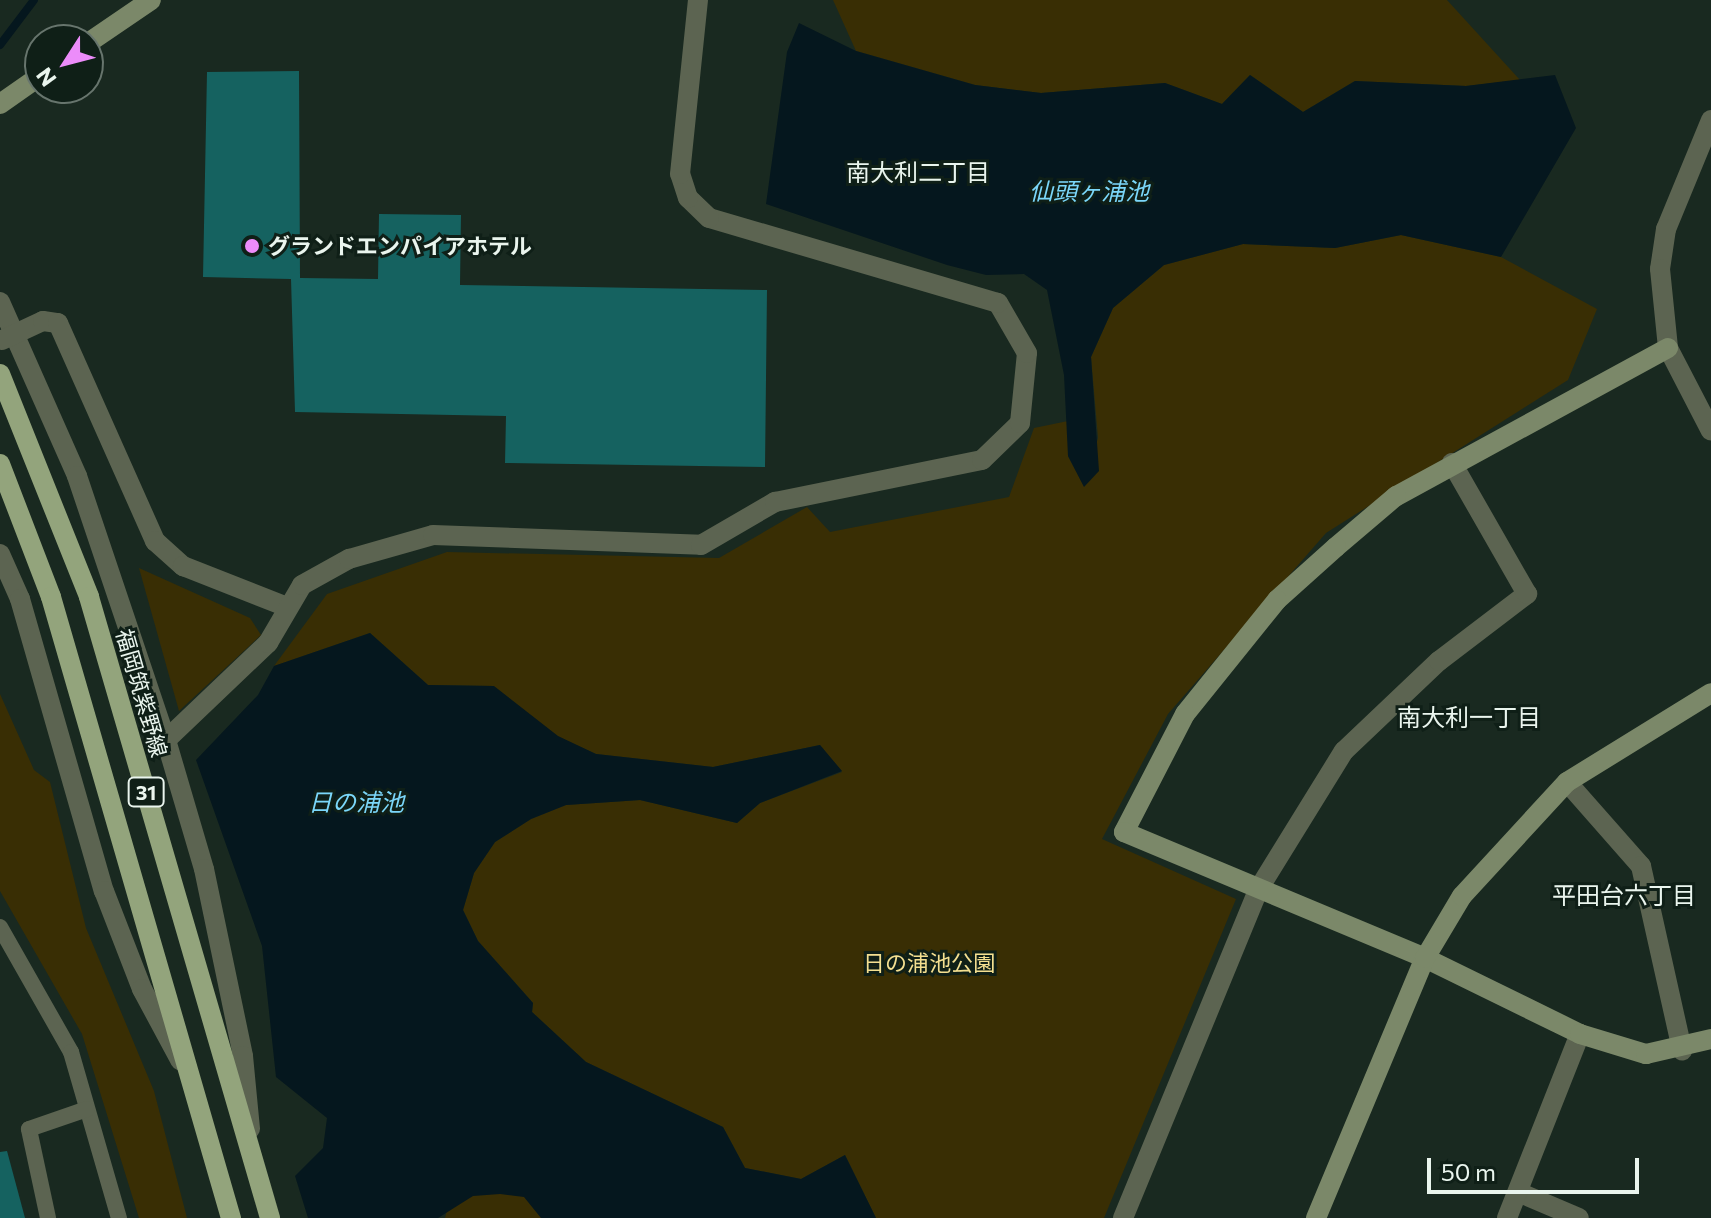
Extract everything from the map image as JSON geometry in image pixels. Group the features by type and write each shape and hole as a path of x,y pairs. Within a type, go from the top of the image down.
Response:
{"main road":[{"name":"福岡筑紫野線","path":"0,374 89,597 270,1218"},
{"name":"31","path":"0,464 51,597 231,1218"}],"street":[{"path":"104,32 151,0"},
{"path":"166,740 268,643 302,585 349,559 433,535 701,545 775,502 982,460 1020,423 1027,353 998,303 709,218 688,198 680,174 698,0"},
{"path":"0,104 24,87"},
{"path":"1711,120 1666,229 1660,269 1668,348 1711,431"},
{"path":"0,302 9,336 77,476 166,740 204,869 240,1041 252,1158"},
{"path":"9,336 51,320 64,328 155,541 169,557 287,607"},
{"path":"1668,348 1396,496 1277,600 1185,714 1124,832 1425,958 1580,1034 1646,1054 1682,1050 1711,1039"},
{"path":"1123,1218 1258,890 1344,751 1439,661 1527,594 1452,463"},
{"path":"0,554 20,599 104,891 142,989 188,1074"},
{"path":"1316,1218 1425,958 1512,834 1567,782 1711,693"},
{"path":"1567,782 1641,866 1682,1050"},
{"path":"1507,1218 1580,1034"},
{"path":"1518,1192 1579,1218"}],"lane":[{"path":"0,927 71,1052 119,1218"},
{"path":"48,1218 29,1129 87,1109"}],"green space":[{"path":"833,0 1447,0 1520,80 1466,86 1355,81 1303,112 1250,75 1222,104 1165,83 1041,93 975,85 856,51"},
{"name":"日の浦池公園","path":"1401,235 1501,257 1597,309 1568,380 1326,533 1168,714 1102,839 1236,899 1104,1218 876,1218 845,1155 801,1179 745,1168 723,1127 586,1062 532,1012 533,1003 478,941 463,910 474,873 495,842 531,819 566,805 640,800 737,823 760,803 842,772 820,745 713,767 596,754 558,737 493,686 428,685 370,633 274,666 327,594 447,552 719,558 807,507 830,532 1009,497 1034,428 1068,421 1068,456 1084,486 1098,438 1091,357 1113,308 1164,265 1243,244 1335,248"},
{"path":"139,568 250,618 261,635 179,711"},
{"path":"0,694 34,770 50,782 86,928 154,1091 187,1218 139,1218 82,1034 0,891"},
{"path":"509,1186 573,1218 445,1218 450,1198"}],"water":[{"name":"仙頭ヶ浦池","path":"799,23 856,51 975,85 1041,93 1165,83 1222,104 1250,75 1303,112 1355,81 1466,86 1555,75 1576,128 1501,257 1401,235 1335,248 1243,244 1164,265 1113,308 1091,357 1099,471 1084,487 1068,456 1064,375 1047,290 1024,274 986,275 947,265 766,204 787,52"},
{"name":"日の浦池","path":"370,633 428,685 494,686 558,736 596,754 713,767 820,745 842,771 760,803 737,823 640,800 566,805 531,819 495,842 474,873 463,910 478,941 533,1003 532,1012 586,1062 723,1127 745,1168 801,1179 845,1155 876,1218 541,1218 524,1197 500,1194 473,1196 438,1218 308,1218 295,1176 323,1148 327,1118 276,1077 262,946 196,760 258,695 274,666"}],"building":[{"name":"グランドエンパイアホテル","path":"299,71 300,278 378,279 379,214 461,215 460,285 767,290 765,467 505,463 506,416 295,412 291,279 203,277 207,72"},
{"path":"7,1151 25,1218 0,1218 0,1152"}],"waterway":[{"path":"0,45 34,0"}],"place":[{"name":"グランドエンパイアホテル","path":"252,246"}],"district":[{"name":"南大利二丁目","path":"918,172"},
{"name":"南大利一丁目","path":"1469,717"},
{"name":"平田台六丁目","path":"1624,895"}]}
